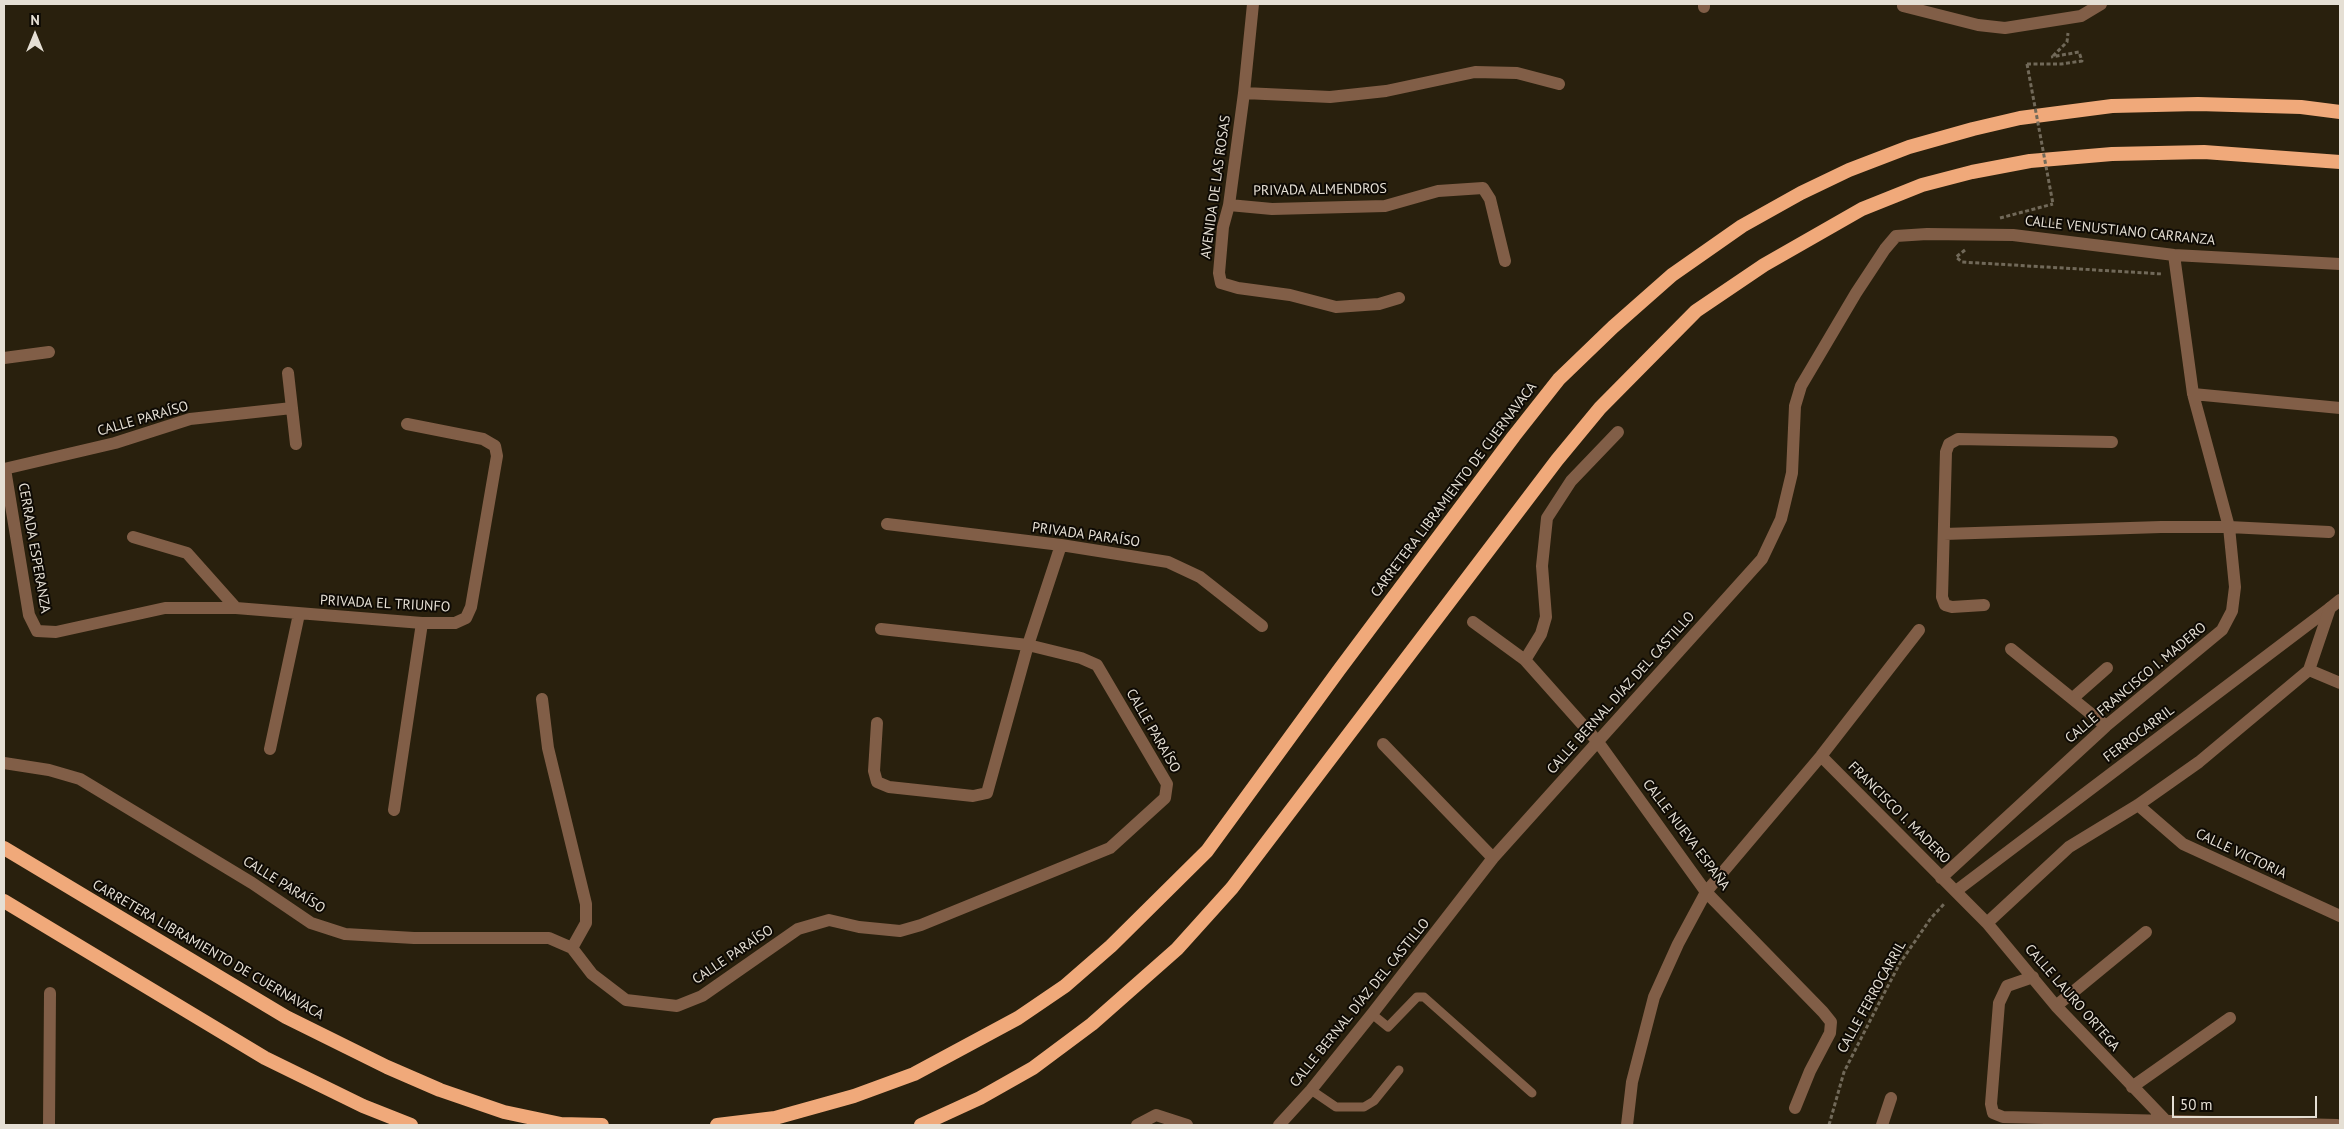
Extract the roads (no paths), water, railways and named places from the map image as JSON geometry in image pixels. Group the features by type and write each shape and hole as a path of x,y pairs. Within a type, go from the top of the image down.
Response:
{"highway":[{"name":"CARRETERA LIBRAMIENTO DE CUERNAVACA","path":"717,1125 775,1118 854,1096 914,1074 1018,1018 1065,986 1111,946 1207,851 1344,662 1514,436 1560,379 1613,327 1672,275 1742,226 1801,193 1849,170 1909,147 2020,118 2112,106 2198,104 2301,107 2340,112"},
{"path":"921,1125 980,1098 1033,1068 1092,1024 1177,949 1232,888 1557,460 1600,408 1696,311 1764,264 1862,209 1922,185 1972,172 2030,161 2112,154 2204,152 2340,162"},
{"name":"CARRETERA LIBRAMIENTO DE CUERNAVACA","path":"4,848 286,1017 387,1068 440,1090 504,1112 561,1124 602,1125"},
{"path":"4,901 265,1058 363,1106 411,1125"}],"street":[{"name":"AVENIDA DE LAS ROSAS","path":"1253,4 1244,93 1229,205 1223,227 1218,272 1221,283 1238,288 1290,295 1336,307 1379,304 1399,298"},
{"path":"1902,6 1978,25 2005,28 2081,16 2100,4"},
{"path":"1244,93 1330,97 1386,91 1475,72 1517,73 1559,84"},
{"name":"PRIVADA ALMENDROS","path":"1229,205 1272,209 1385,206 1438,191 1484,188 1490,199 1505,261"},
{"name":"CALLE VENUSTIANO CARRANZA","path":"1896,236 1927,234 2013,235 2174,255 2340,264"},
{"name":"CALLE BERNAL DÍAZ DEL CASTILLO","path":"1279,1125 1311,1090 1494,858 1762,559 1781,519 1792,473 1795,406 1801,386 1856,293 1885,248 1896,236"},
{"name":"CALLE FRANCISCO I. MADERO","path":"1942,878 2106,726 2222,630 2232,611 2235,587 2229,527 2193,394 2174,255"},
{"path":"4,358 48,352"},
{"path":"288,373 296,444"},
{"path":"2193,394 2340,408"},
{"name":"CALLE PARAÍSO","path":"4,469 114,443 190,419 292,408"},
{"name":"PRIVADA EL TRIUNFO","path":"37,631 56,632 165,608 236,608 422,624 455,624 466,618 471,607 498,456 495,446 482,439 407,424"},
{"path":"1524,660 1541,634 1546,617 1542,566 1547,518 1571,481 1618,432"},
{"path":"1984,605 1945,605 1942,597 1946,452 1949,444 1958,439 2112,442"},
{"name":"CERRADA ESPERANZA","path":"4,469 29,615 37,631"},
{"name":"PRIVADA PARAÍSO","path":"887,524 1061,545 1168,562 1200,577 1262,626"},
{"path":"1944,534 2161,527 2229,527 2329,532"},
{"path":"133,536 187,553 236,608"},
{"path":"877,723 874,770 877,782 889,787 972,796 986,793 1028,645 1061,545"},
{"path":"1987,923 2069,847 2138,805 2199,762 2309,670 2335,604"},
{"name":"FERROCARRIL","path":"1956,891 2335,604"},
{"path":"270,749 298,614"},
{"name":"CALLE NUEVA ESPAÑA","path":"1473,622 1524,660 1598,742 1706,892 1824,1012 1831,1022 1830,1033 1810,1071 1795,1108"},
{"path":"394,810 422,624"},
{"name":"CALLE PARAÍSO","path":"4,763 48,770 80,779 252,883 311,923 345,934 414,938 549,938 572,948 592,974 626,1000 677,1006 702,996 798,929 829,920 859,927 900,931 921,925 1110,848 1165,798 1168,784 1097,665 1081,658 1028,645 881,629"},
{"path":"1627,1125 1632,1082 1654,998 1678,944 1706,892 1821,756 1919,630"},
{"path":"2010,649 2106,726"},
{"path":"2073,698 2107,668"},
{"path":"2309,670 2340,683"},
{"path":"542,699 548,748 586,904 586,923 572,948"},
{"path":"1383,744 1494,858"},
{"name":"FRANCISCO I. MADERO","path":"1821,756 1956,891"},
{"name":"CALLE VICTORIA","path":"2138,805 2183,844 2340,916"},
{"name":"CALLE LAURO ORTEGA","path":"1956,891 1987,923 2056,1006 2167,1122"},
{"path":"2325,909 2340,908"},
{"path":"2056,1006 2146,932"},
{"path":"2033,977 2007,986 1999,1003 1991,1104 1993,1113 2003,1117 2337,1125"},
{"path":"48,1125 50,993"},
{"path":"2132,1087 2230,1018"},
{"path":"1882,1125 1891,1098"},
{"path":"1137,1125 1156,1115 1187,1125"}],"lane":[{"path":"1372,1014 1388,1027 1416,997 1424,998 1532,1093"},
{"path":"1311,1090 1336,1107 1364,1108 1374,1101 1399,1070"}]}
